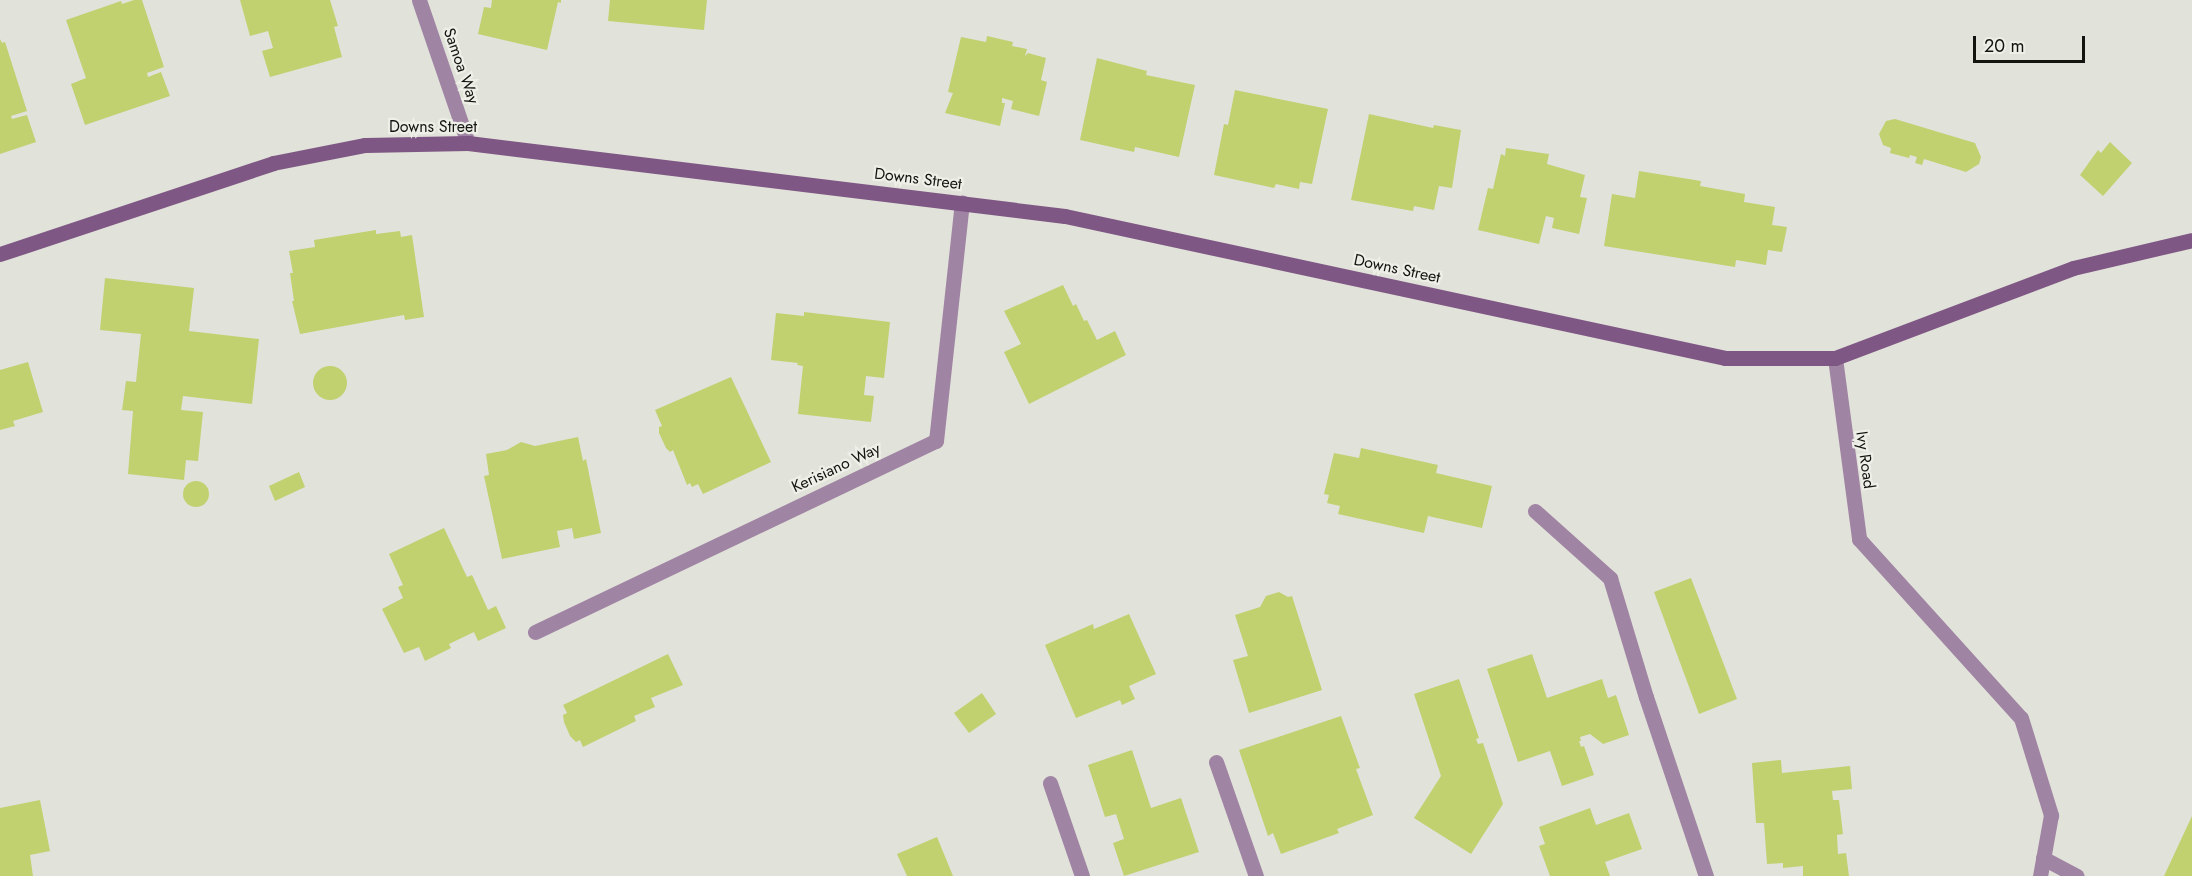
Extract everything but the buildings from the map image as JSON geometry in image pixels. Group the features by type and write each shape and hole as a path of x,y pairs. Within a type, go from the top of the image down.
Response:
{"main road":[{"name":"Downs Street","path":"0,254 273,163 365,145 468,143 1065,216 1725,358 1834,358"},
{"path":"1834,358 2073,268 2192,240"}],"street":[{"name":"Samoa Way","path":"419,0 468,143"},
{"name":"Kerisiano Way","path":"535,632 936,441 962,202"},
{"name":"Ivy Road","path":"1834,358 1859,539 2021,718 2051,815 2040,876"},
{"path":"1536,511 1610,578 1646,697 1706,876"},
{"path":"1216,762 1256,876"},
{"path":"1050,783 1082,876"},
{"path":"2043,858 2077,876"}]}
